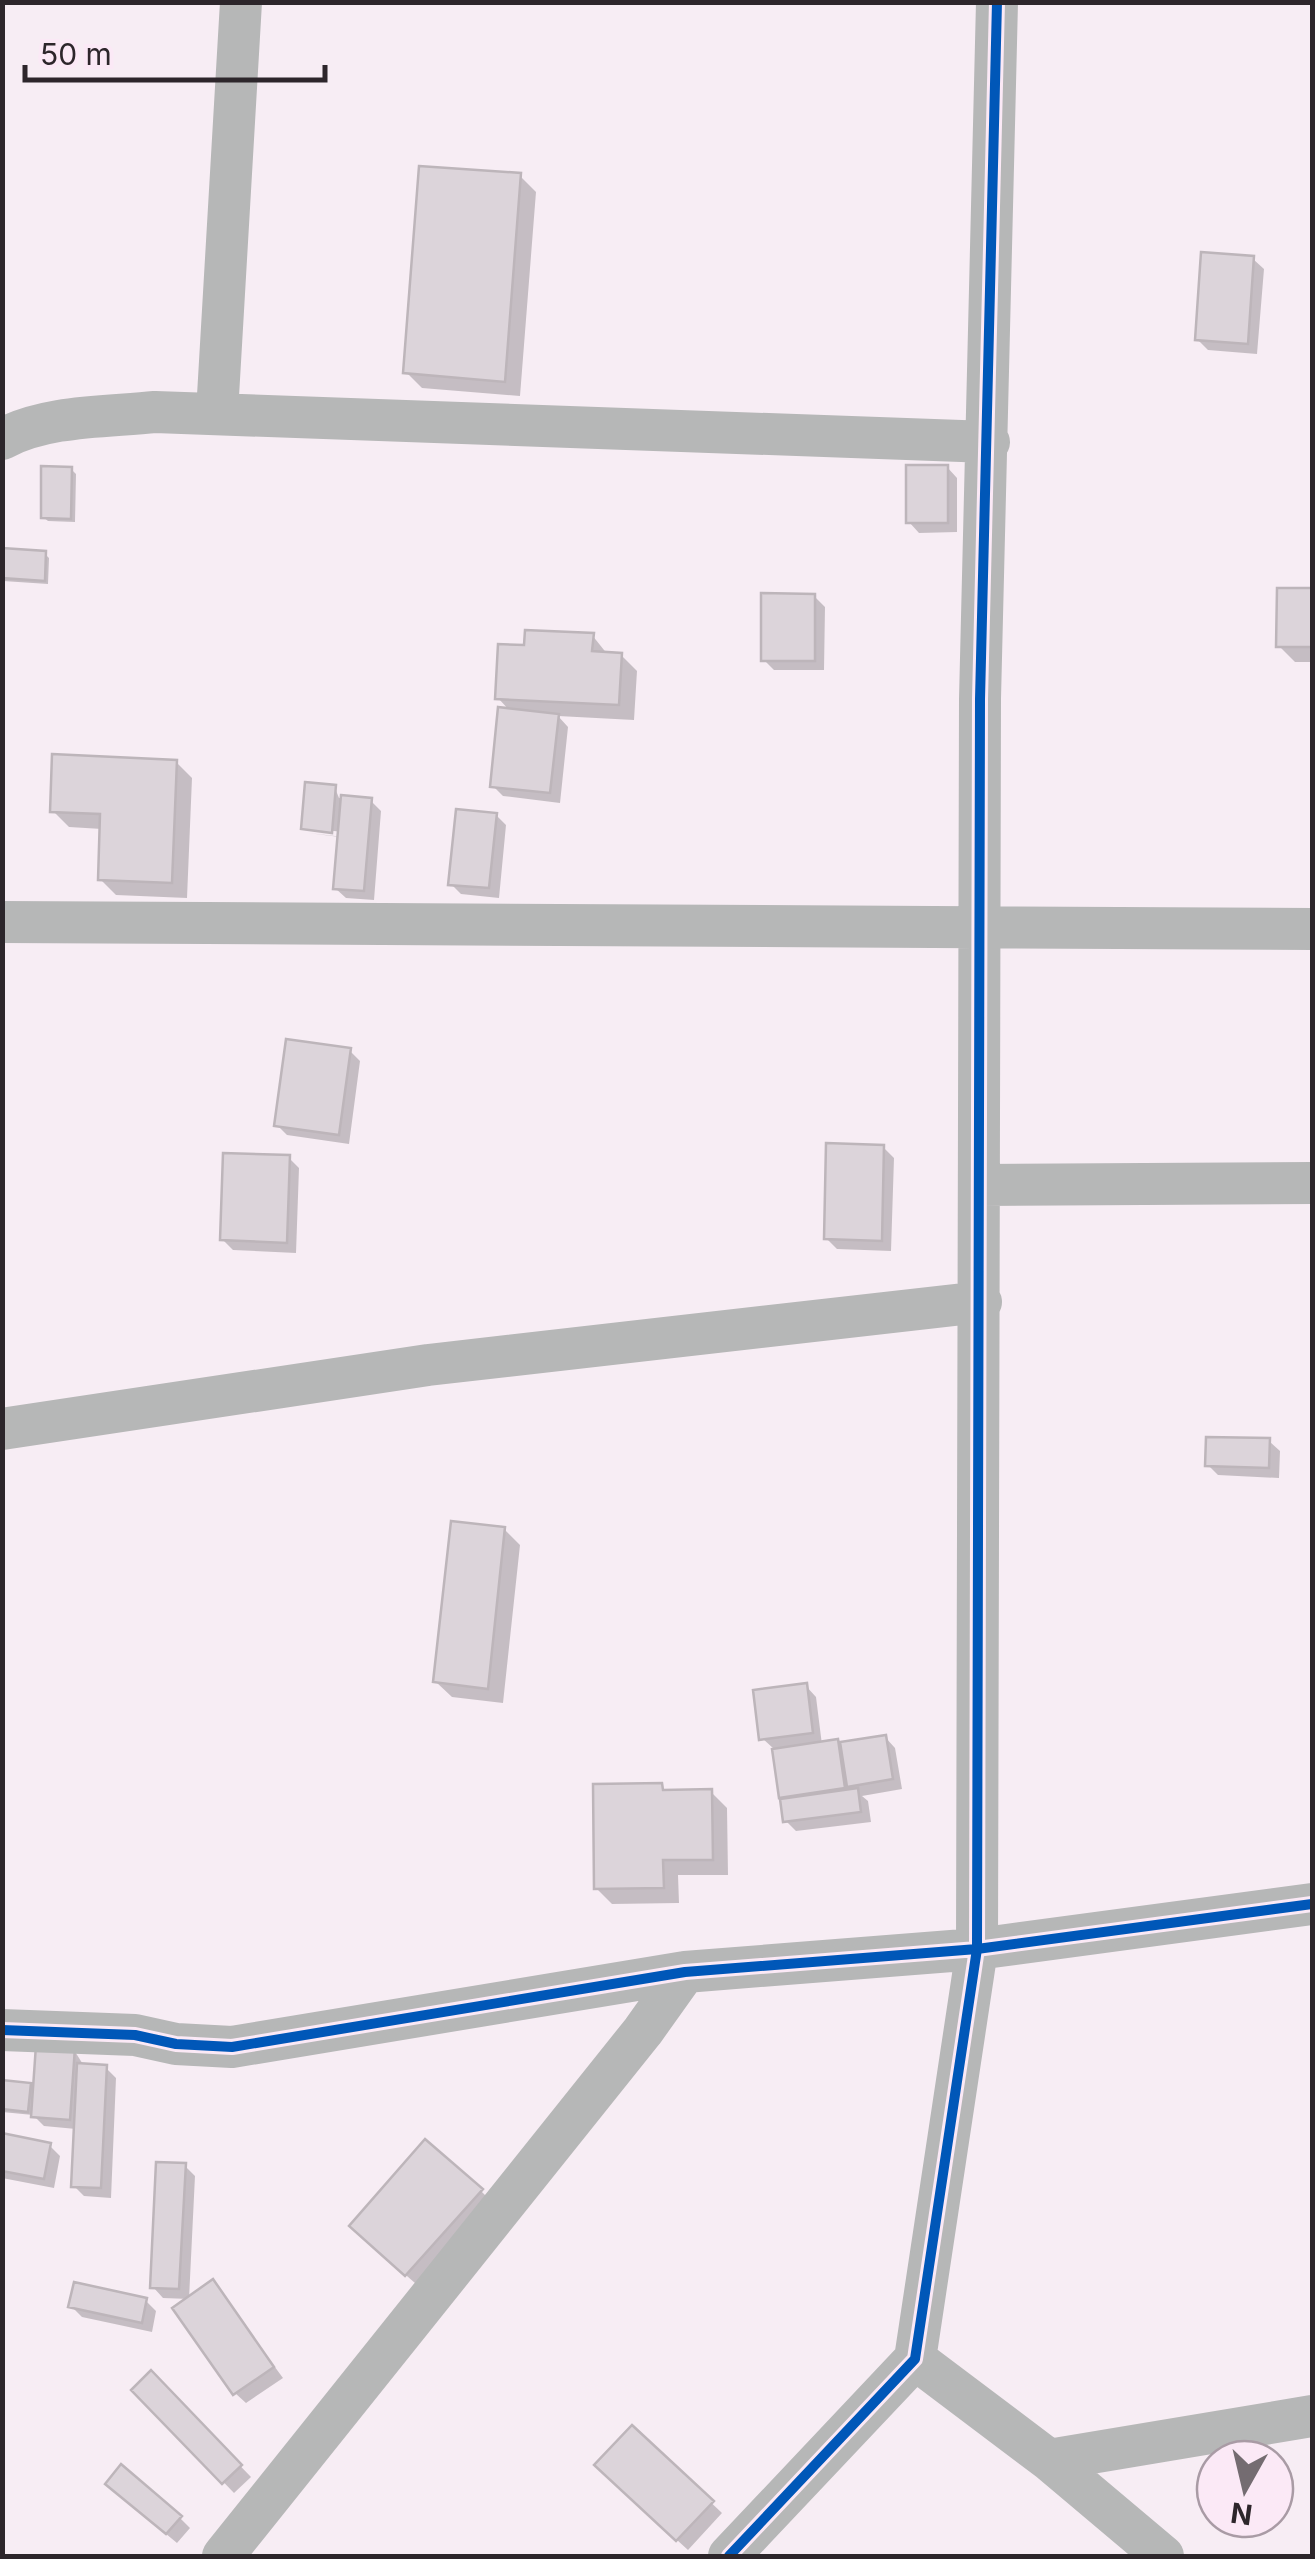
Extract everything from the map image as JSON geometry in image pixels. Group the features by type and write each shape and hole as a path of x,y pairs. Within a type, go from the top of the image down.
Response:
{"street":[{"path":"217,413 240,2"},
{"path":"729,2556 914,2359 978,1949 980,699 998,2"},
{"path":"2,439 15,432 73,420 156,412 988,442"},
{"path":"2,922 981,931 1312,929"},
{"path":"982,1185 1312,1183"},
{"path":"2,1428 428,1365 982,1302"},
{"path":"2,2030 135,2035 176,2044 232,2047 685,1972 978,1949 1312,1904"},
{"path":"223,2556 631,2046 685,1972"},
{"path":"914,2359 1049,2460 1163,2556"},
{"path":"1049,2460 1312,2416"}],"building":[{"path":"419,166 521,173 505,382 403,373"},
{"path":"1201,252 1254,256 1248,344 1195,340"},
{"path":"906,465 948,465 948,523 906,523"},
{"path":"41,466 72,467 71,519 41,518"},
{"path":"2,548 46,551 45,581 2,578"},
{"path":"1277,588 1312,588 1312,647 1276,647"},
{"path":"761,593 815,594 815,661 761,661"},
{"path":"525,630 594,633 592,651 622,653 619,705 495,699 498,644 524,645"},
{"path":"498,707 559,714 550,793 490,787"},
{"path":"52,754 177,760 172,883 98,880 100,814 50,812"},
{"path":"305,782 336,785 332,833 301,829"},
{"path":"341,795 372,798 364,891 333,889"},
{"path":"456,809 497,813 489,888 448,885"},
{"path":"286,1039 351,1048 339,1135 274,1126"},
{"path":"826,1143 884,1145 882,1241 824,1239"},
{"path":"223,1153 290,1155 287,1243 220,1240"},
{"path":"1206,1437 1270,1438 1269,1468 1205,1466"},
{"path":"451,1521 505,1527 488,1689 433,1682"},
{"path":"807,1683 813,1733 759,1740 753,1690"},
{"path":"886,1735 893,1779 847,1787 840,1742"},
{"path":"838,1739 845,1788 779,1798 772,1749"},
{"path":"662,1783 663,1790 712,1789 713,1860 663,1860 664,1888 594,1889 593,1784"},
{"path":"858,1788 861,1812 783,1822 780,1799"},
{"path":"36,2045 75,2047 70,2120 31,2117"},
{"path":"77,2063 107,2065 101,2188 71,2187"},
{"path":"2,2080 31,2083 28,2112 2,2109"},
{"path":"2,2133 51,2143 44,2179 2,2171"},
{"path":"425,2139 483,2189 405,2276 349,2226"},
{"path":"156,2162 186,2163 179,2289 150,2288"},
{"path":"213,2279 274,2367 233,2395 172,2308"},
{"path":"74,2282 147,2298 142,2323 68,2307"},
{"path":"151,2370 242,2465 222,2484 131,2390"},
{"path":"632,2425 714,2501 676,2541 594,2465"},
{"path":"121,2464 182,2516 166,2534 105,2484"}],"cycle path":[{"path":"729,2556 915,2359 977,1949 980,699 997,2"},
{"path":"2,2030 135,2035 176,2044 232,2047 685,1972 977,1949 1312,1904"}]}
